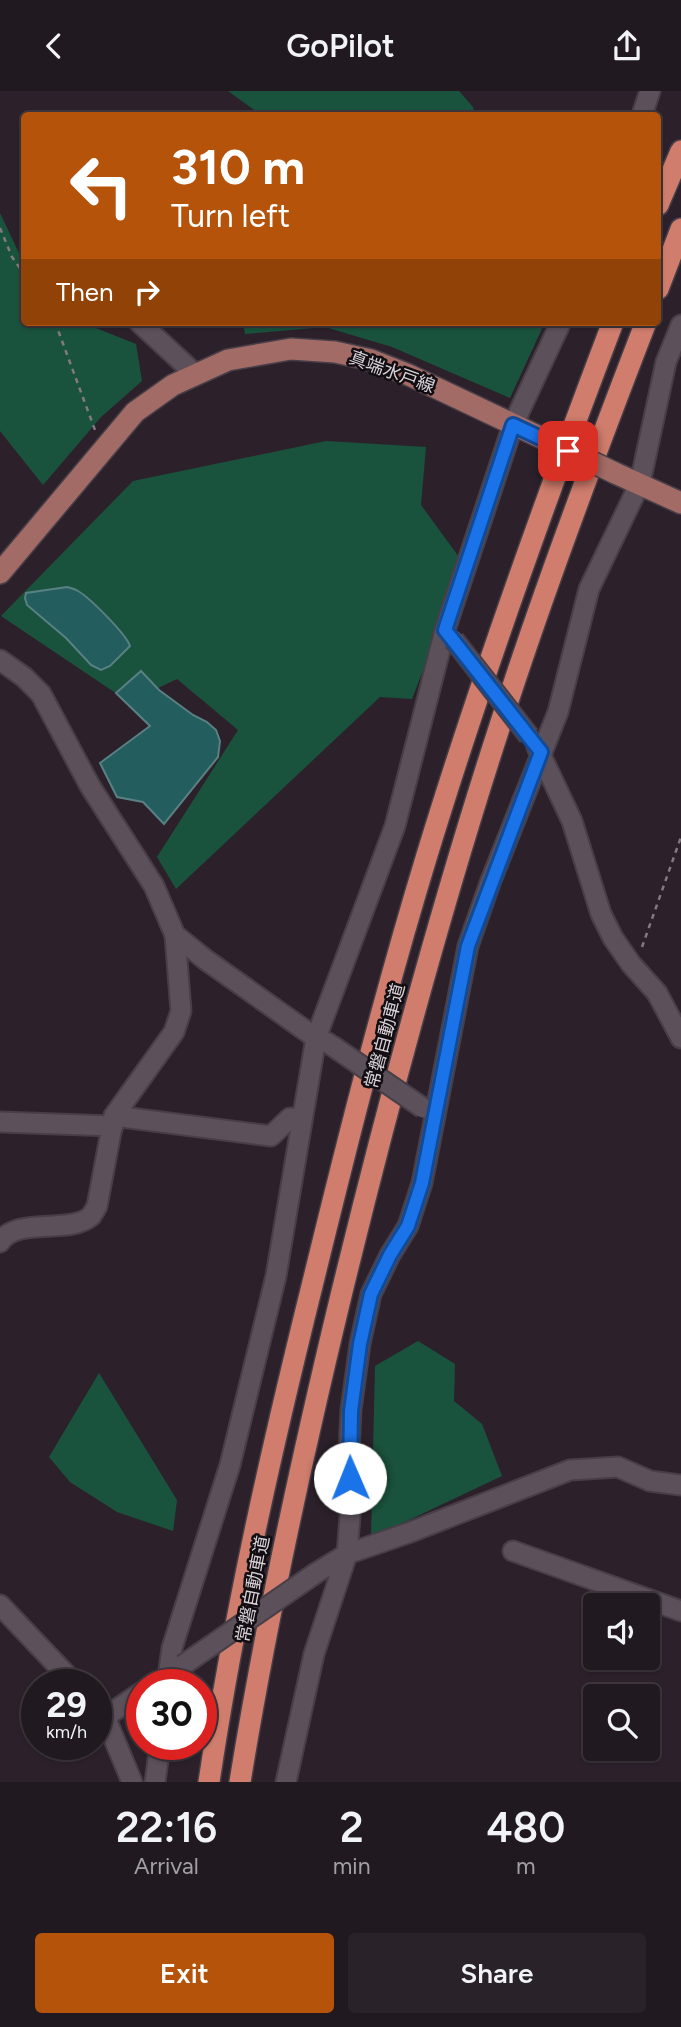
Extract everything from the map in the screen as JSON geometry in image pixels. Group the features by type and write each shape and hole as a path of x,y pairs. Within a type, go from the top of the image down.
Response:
{"highway":[{"path":"661,198 681,151"},
{"path":"661,281 681,229"},
{"name":"常磐自動車道","path":"209,1782 265,1485 336,1187 382,1014 427,855 492,653 612,326"},
{"name":"常磐自動車道","path":"240,1782 295,1493 367,1191 411,1025 453,876 515,680 645,326"}],"main road":[{"name":"真端水戸線","path":"0,573 135,412 173,385 228,360 291,349 335,352 371,360 409,375 681,503"}],"street":[{"path":"643,112 650,91"},
{"path":"286,1782 314,1654 347,1554 351,1504 351,1411 360,1344 371,1294 408,1226 415,1205 422,1183 430,1111 468,946 535,744 558,712 589,589 640,484 666,362 681,325"},
{"path":"143,326 195,374"},
{"path":"173,1669 172,1648 230,1465 272,1290 302,1119 324,1042 396,826 513,425 559,326"},
{"path":"450,635 535,744 572,821 601,914 613,938 657,993 681,1038"},
{"path":"0,660 24,677 41,694 90,786 154,886 175,935 181,990 181,1011 174,1032 114,1121 97,1206 90,1217 78,1222 16,1230 3,1237 0,1242"},
{"path":"175,935 206,960 324,1042 430,1111"},
{"path":"0,1122 114,1121 271,1136 290,1118 302,1119"},
{"path":"181,1669 347,1554 570,1470 618,1467 650,1481 681,1485"},
{"path":"513,1551 681,1611"},
{"path":"0,1605 61,1669"},
{"path":"112,1737 132,1782"},
{"path":"155,1782 158,1760"}],"path":[{"path":"0,228 12,257 21,270"},
{"path":"56,326 102,449"},
{"path":"635,968 681,838"}],"shaded area":[{"path":"228,91 459,91 474,112 257,112"},
{"path":"0,213 21,255 21,326 91,326 136,344 142,381 101,417 43,485 0,431"},
{"path":"244,326 543,326 510,398 392,347 325,327 245,334"},
{"path":"326,441 426,447 421,505 459,557 437,634 412,699 380,697 176,889 157,857 238,730 177,679 129,702 1,616 133,481"},
{"path":"67,587 77,590 91,601 127,640 130,646 110,666 101,670 91,665 66,638 27,605 26,593"},
{"path":"141,671 159,690 207,722 216,730 220,741 218,757 164,824 143,802 117,797 100,763 150,726 116,693"},
{"path":"418,1341 455,1364 454,1401 482,1424 502,1476 371,1538 375,1366"},
{"path":"99,1373 177,1500 173,1531 117,1512 70,1482 49,1457"}],"route":[{"path":"350,1478 351,1411 360,1344 371,1294 408,1226 422,1183 468,946 541,752 445,630 513,425 568,451"}]}
